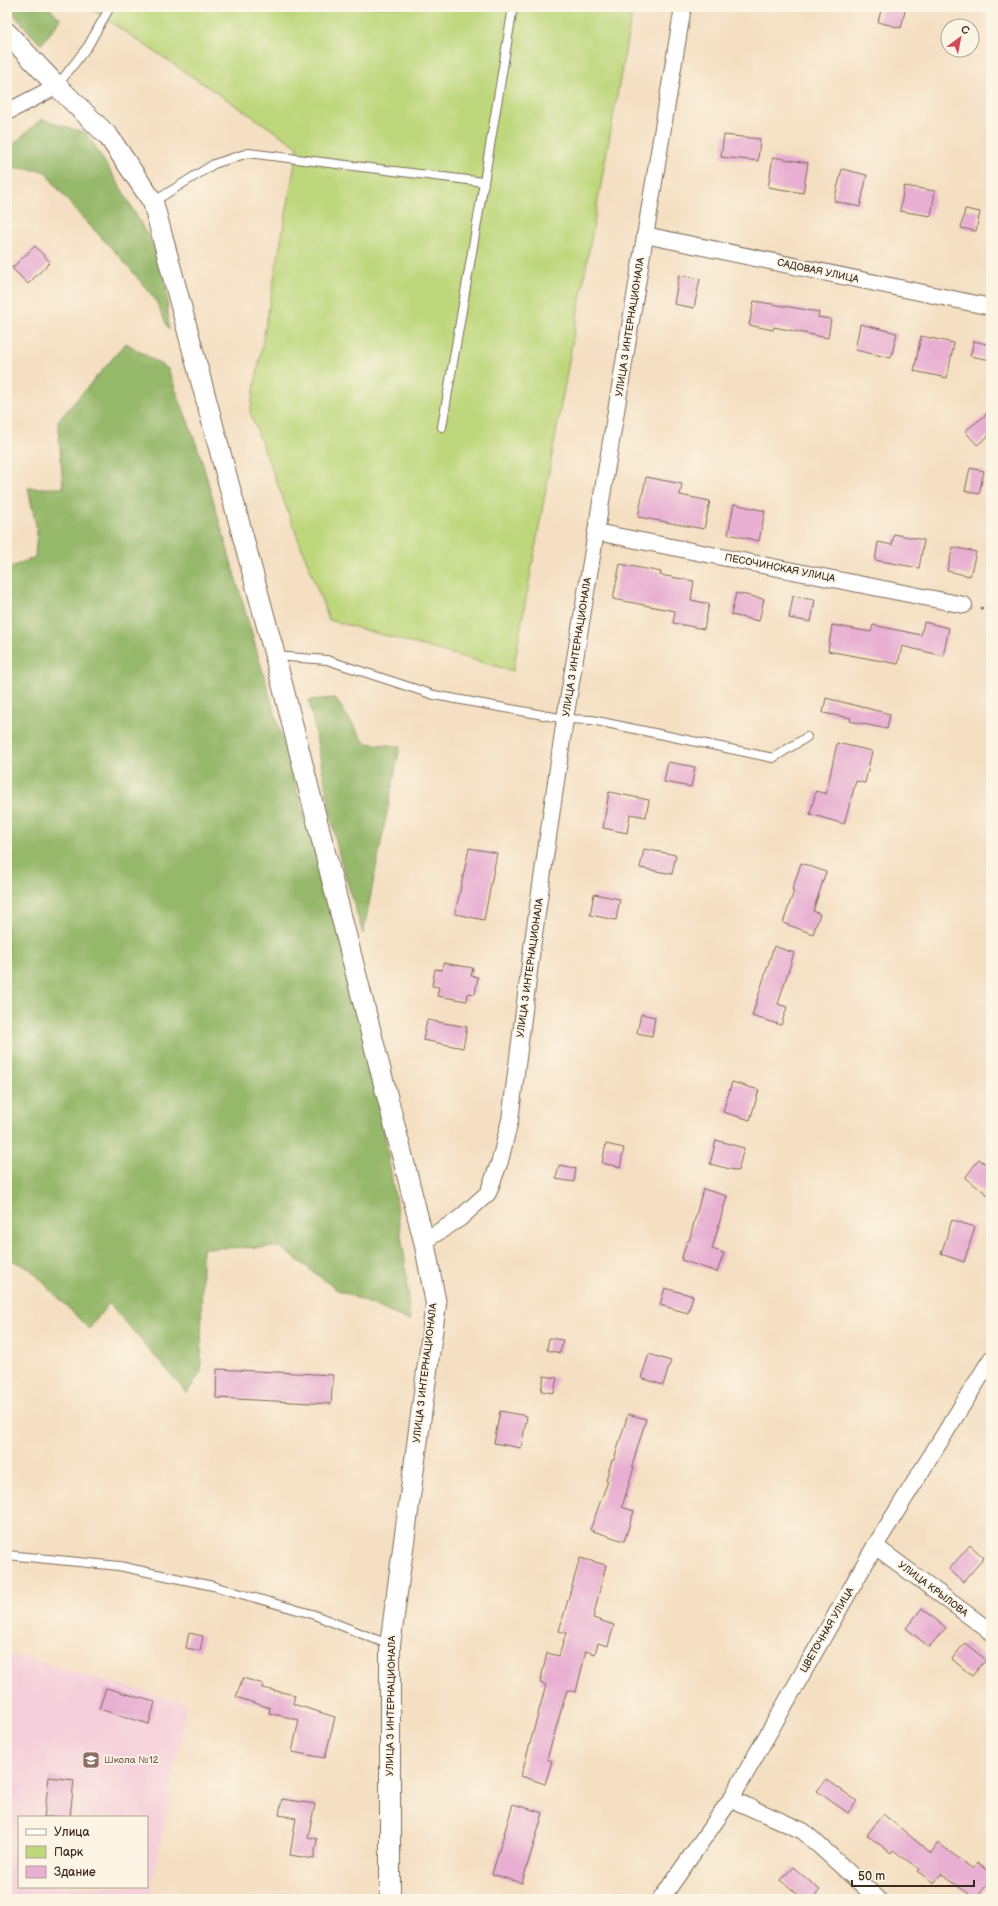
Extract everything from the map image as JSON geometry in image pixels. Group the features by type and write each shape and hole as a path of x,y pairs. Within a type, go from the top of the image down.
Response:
{"street":[{"name":"УЛИЦА 3 ИНТЕРНАЦИОНАЛА","path":"390,1899 390,1645 436,1304 424,1241 459,1219 488,1193 500,1161 510,1120 532,948 565,719 683,7"},
{"path":"7,33 57,86 110,137 153,202 275,656 424,1241"},
{"path":"7,112 57,86"},
{"name":"САДОВАЯ УЛИЦА","path":"645,235 991,307"},
{"name":"ПЕСОЧИНСКАЯ УЛИЦА","path":"596,532 964,605"},
{"name":"ЦВЕТОЧНАЯ УЛИЦА","path":"661,1899 731,1800 875,1546 991,1359"},
{"name":"УЛИЦА КРЫЛОВА","path":"875,1546 991,1632"},
{"path":"731,1800 803,1832 878,1899"}],"lane":[{"path":"57,86 88,46 110,7"},
{"path":"442,427 514,7"},
{"path":"153,202 214,164 248,153 484,182"},
{"path":"275,656 327,660 434,695 565,719 592,720 772,758 807,737"},
{"path":"7,1555 119,1566 213,1586 312,1614 390,1645"}],"shaded area":[{"name":"Школа №12","path":"7,1653 187,1704 149,1899 7,1899"}],"green space":[{"path":"7,7 48,7 61,19 41,45"},
{"path":"88,7 633,7 513,671 329,620 250,412 298,147"},
{"path":"41,119 86,133 121,188 165,267 169,330 155,299 120,257 76,211 44,171 7,167 7,150"},
{"path":"126,343 168,369 199,451 370,1043 405,1260 410,1321 336,1289 280,1247 202,1248 201,1372 187,1393 109,1303 89,1329 30,1269 7,1258 7,569 35,557 37,530 28,488 63,488 58,421"},
{"path":"335,698 365,743 400,746 363,934 338,851 309,700"}],"building":[{"path":"882,7 906,7 901,28 878,22"},
{"path":"724,135 760,139 758,161 721,157"},
{"path":"773,157 808,163 803,193 768,187"},
{"path":"842,169 867,175 860,207 834,201"},
{"path":"904,186 935,191 931,216 900,211"},
{"path":"965,209 980,212 976,231 961,228"},
{"path":"35,246 50,262 28,284 12,268"},
{"path":"679,275 700,279 694,308 674,304"},
{"path":"754,301 819,312 818,317 831,319 828,338 774,327 773,330 749,325"},
{"path":"860,324 897,333 891,358 855,350"},
{"path":"921,336 954,343 947,378 914,371"},
{"path":"974,341 991,345 991,360 970,356"},
{"path":"991,411 991,434 977,445 965,431"},
{"path":"970,468 984,471 979,494 965,491"},
{"path":"646,477 682,484 680,495 710,501 704,529 638,517"},
{"path":"734,504 765,511 759,541 728,534"},
{"path":"894,534 924,540 919,568 875,560 878,542 892,545"},
{"path":"953,547 976,552 970,576 947,571"},
{"path":"620,564 661,572 660,575 694,581 691,600 709,604 704,629 673,623 675,611 613,599"},
{"path":"736,593 764,599 759,621 731,615"},
{"path":"793,596 815,600 811,622 789,618"},
{"path":"924,622 949,628 943,656 902,646 898,664 828,651 832,625 871,632 873,625 921,635"},
{"path":"826,698 890,714 887,729 850,721 851,718 823,713"},
{"path":"837,743 872,751 865,783 856,781 844,824 810,814 816,791 826,794"},
{"path":"668,762 695,767 691,787 664,782"},
{"path":"609,792 649,800 646,817 630,814 627,833 603,828"},
{"path":"469,848 497,853 484,920 455,914"},
{"path":"644,849 676,855 672,874 640,868"},
{"path":"801,863 826,872 813,911 820,914 813,934 783,923 794,891 792,890"},
{"path":"594,894 620,899 616,920 590,915"},
{"path":"774,946 794,953 778,1004 787,1007 781,1025 752,1016"},
{"path":"444,963 473,968 471,976 478,977 475,994 468,993 467,1001 437,996 439,987 432,986 435,969 442,970"},
{"path":"641,1014 655,1017 652,1036 637,1033"},
{"path":"427,1020 467,1027 463,1048 423,1040"},
{"path":"732,1082 759,1090 750,1120 723,1112"},
{"path":"716,1140 744,1148 738,1171 710,1164"},
{"path":"606,1144 624,1148 620,1167 602,1163"},
{"path":"979,1159 991,1168 991,1197 965,1178"},
{"path":"559,1165 576,1168 574,1182 556,1179"},
{"path":"703,1189 727,1196 712,1249 724,1253 717,1272 681,1260 687,1241 689,1241"},
{"path":"952,1220 975,1227 964,1262 941,1254"},
{"path":"665,1288 693,1296 688,1313 660,1305"},
{"path":"549,1338 563,1340 560,1353 547,1350"},
{"path":"649,1354 671,1361 663,1385 641,1378"},
{"path":"217,1369 333,1375 331,1404 216,1398"},
{"path":"544,1376 557,1378 554,1393 541,1391"},
{"path":"500,1411 527,1416 521,1448 494,1443"},
{"path":"628,1414 646,1419 622,1507 634,1511 624,1541 590,1530 608,1481 606,1480 612,1460 614,1460"},
{"path":"970,1545 984,1558 963,1582 949,1569"},
{"path":"580,1558 606,1565 593,1618 614,1625 608,1646 598,1643 595,1654 586,1651 576,1692 567,1690 547,1759 552,1761 545,1784 521,1776 546,1685 540,1683 547,1653 559,1656 566,1633 559,1631"},
{"path":"922,1608 946,1628 929,1647 906,1628"},
{"path":"189,1633 203,1636 200,1651 186,1648"},
{"path":"965,1643 986,1660 972,1676 952,1659"},
{"path":"243,1678 263,1684 262,1688 295,1695 293,1704 335,1717 325,1758 292,1752 299,1720 269,1713 270,1708 236,1697"},
{"path":"106,1688 155,1702 149,1724 99,1709"},
{"path":"49,1777 74,1780 70,1816 44,1816"},
{"path":"826,1779 857,1801 848,1813 817,1791"},
{"path":"282,1799 315,1804 308,1837 317,1839 314,1859 290,1855 296,1818 279,1815"},
{"path":"513,1804 543,1813 522,1883 492,1874"},
{"path":"883,1814 931,1853 938,1843 973,1869 977,1863 991,1873 991,1879 976,1899 941,1874 934,1883 917,1871 919,1869 893,1850 891,1853 867,1835"},
{"path":"793,1867 820,1890 812,1899 803,1899 781,1880"}],"place":[{"name":"Школа №12","path":"91,1760"}]}
